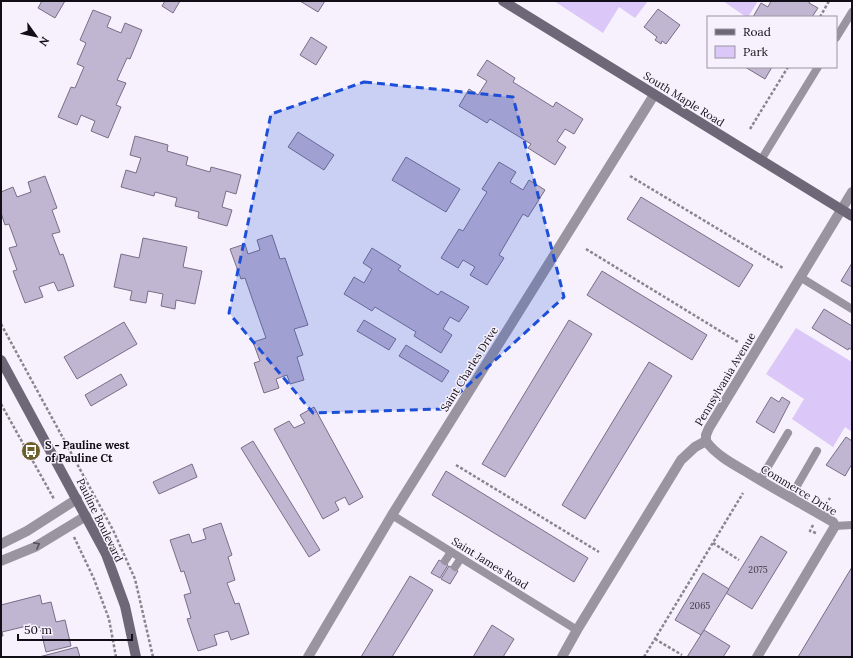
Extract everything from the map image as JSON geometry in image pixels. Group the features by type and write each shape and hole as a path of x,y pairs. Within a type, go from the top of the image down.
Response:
{"street":[{"name":"South Maple Road","path":"503,1 852,216"},
{"name":"Saint Charles Drive","path":"308,657 392,515 654,95"},
{"name":"Pennsylvania Avenue","path":"562,657 681,460 706,441 706,435 709,428 852,192"},
{"name":"Pauline Boulevard","path":"1,360 106,554 124,606 136,657"},
{"name":"Commerce Drive","path":"706,441 713,450 760,480 833,522 835,526 757,657"},
{"path":"1,544 28,531 77,498"},
{"path":"1,561 35,547 86,516"}],"lane":[{"path":"837,36 852,12"},
{"path":"761,160 817,68"},
{"path":"800,277 852,309"},
{"path":"760,480 788,433"},
{"path":"790,498 817,451"},
{"name":"Saint James Road","path":"392,515 577,630"},
{"path":"835,526 852,525"},
{"path":"445,561 451,552"},
{"path":"455,567 461,558"}],"path":[{"path":"821,16 830,1"},
{"path":"750,129 787,68"},
{"path":"630,176 783,268"},
{"path":"586,249 738,342"},
{"path":"1,324 113,530 135,579 153,657"},
{"path":"456,465 598,552"},
{"path":"644,657 685,592 743,493"},
{"path":"826,504 830,498"},
{"path":"814,524 810,530 816,533"},
{"path":"713,543 739,560"},
{"path":"655,639 682,655"}],"highlighted area":[{"path":"364,82 513,97 564,297 442,409 313,413 229,313 271,114"}],"green space":[{"path":"554,1 648,1 635,18 619,7 603,33"},
{"path":"723,1 758,1 749,16 745,16"},
{"path":"796,328 852,362 852,432 845,427 833,447 792,419 804,399 766,374"}],"building":[{"path":"42,1 65,1 55,18 38,8"},
{"path":"165,1 180,1 173,13 162,6"},
{"path":"300,1 325,1 318,12"},
{"path":"771,1 810,1 809,3 818,8 813,16 754,16 761,3 768,7"},
{"path":"658,9 680,25 666,44 662,41 661,44 655,40 657,37 644,27"},
{"path":"93,10 111,17 107,27 121,33 125,23 142,30 130,59 127,58 117,80 126,83 116,105 121,107 108,138 91,131 95,121 81,115 77,125 58,117 71,87 75,88 84,67 77,64 86,43 80,40"},
{"path":"311,37 327,47 316,65 300,55"},
{"path":"487,60 515,78 513,82 553,107 556,102 583,119 574,134 565,129 557,141 566,147 555,165 528,148 531,144 490,119 487,123 459,106 469,89 478,95 487,81 477,75"},
{"path":"747,68 771,68 765,79"},
{"path":"298,132 334,155 324,170 288,147"},
{"path":"135,136 168,145 167,151 188,157 186,165 210,172 211,167 241,175 236,194 226,191 222,207 232,210 227,226 198,218 199,212 175,206 177,198 155,192 154,196 121,187 126,170 136,173 141,158 130,155"},
{"path":"406,157 460,189 446,212 392,180"},
{"path":"499,162 516,172 510,182 523,190 529,180 545,190 528,217 523,214 499,255 504,258 487,285 470,275 475,267 463,260 458,268 441,258 459,229 463,231 487,192 482,189"},
{"path":"45,176 57,208 52,210 60,232 52,234 60,255 63,254 74,286 58,291 54,282 39,287 43,297 25,303 13,271 17,270 9,248 17,246 9,224 5,225 1,213 1,192 13,187 17,197 31,192 28,182"},
{"path":"641,197 753,265 739,287 627,219"},
{"path":"272,235 280,259 285,258 308,325 294,329 303,355 297,357 304,380 290,384 287,375 276,379 279,388 264,393 254,363 260,361 253,342 266,338 245,278 241,279 230,249 245,244 248,254 260,250 257,240"},
{"path":"143,238 187,247 183,267 202,271 195,304 176,300 175,309 161,306 163,294 148,291 146,303 130,300 132,291 114,287 121,254 139,258"},
{"path":"372,248 401,266 398,270 438,295 441,291 469,307 459,322 450,317 443,329 452,335 441,353 414,336 416,332 375,307 372,311 344,294 354,277 364,283 372,269 363,263"},
{"path":"852,263 852,287 841,281"},
{"path":"602,271 707,335 692,360 587,295"},
{"path":"824,309 852,326 852,350 849,348 848,350 812,328"},
{"path":"364,320 396,339 389,350 357,331"},
{"path":"569,320 592,334 505,477 482,464"},
{"path":"124,322 137,344 77,379 64,357"},
{"path":"406,345 449,371 442,382 399,356"},
{"path":"649,362 672,376 585,519 562,505"},
{"path":"121,374 127,385 91,406 85,395"},
{"path":"771,397 779,402 782,397 790,402 774,433 756,422"},
{"path":"314,407 363,497 349,505 345,497 335,502 339,510 323,519 274,429 289,421 294,428 305,423 300,415"},
{"path":"846,437 852,441 852,464 845,476 826,465"},
{"path":"253,441 320,550 309,557 241,448"},
{"path":"192,464 197,477 159,494 153,482"},
{"path":"446,471 588,558 574,582 432,495"},
{"path":"221,523 232,555 228,557 235,580 227,583 235,604 239,603 249,634 231,640 228,631 214,635 217,645 198,651 187,619 191,618 184,595 191,593 184,571 181,572 170,540 189,534 192,543 206,539 203,529"},
{"path":"761,536 787,552 752,609 726,593"},
{"path":"439,560 448,565 440,578 431,573"},
{"path":"449,566 458,571 450,584 441,579"},
{"path":"852,567 852,657 798,657"},
{"path":"703,573 729,589 701,635 675,620"},
{"path":"410,576 433,590 392,657 361,657"},
{"path":"40,595 42,604 51,602 56,622 65,620 71,646 46,652 40,627 28,630 27,626 2,632 3,636 1,636 1,605"},
{"path":"492,625 514,639 503,657 473,657"},
{"path":"704,630 730,646 723,657 687,657"},
{"path":"77,647 80,657 39,657"}],"place":[{"name":"S - Pauline west of Pauline Ct","path":"31,451"}]}
